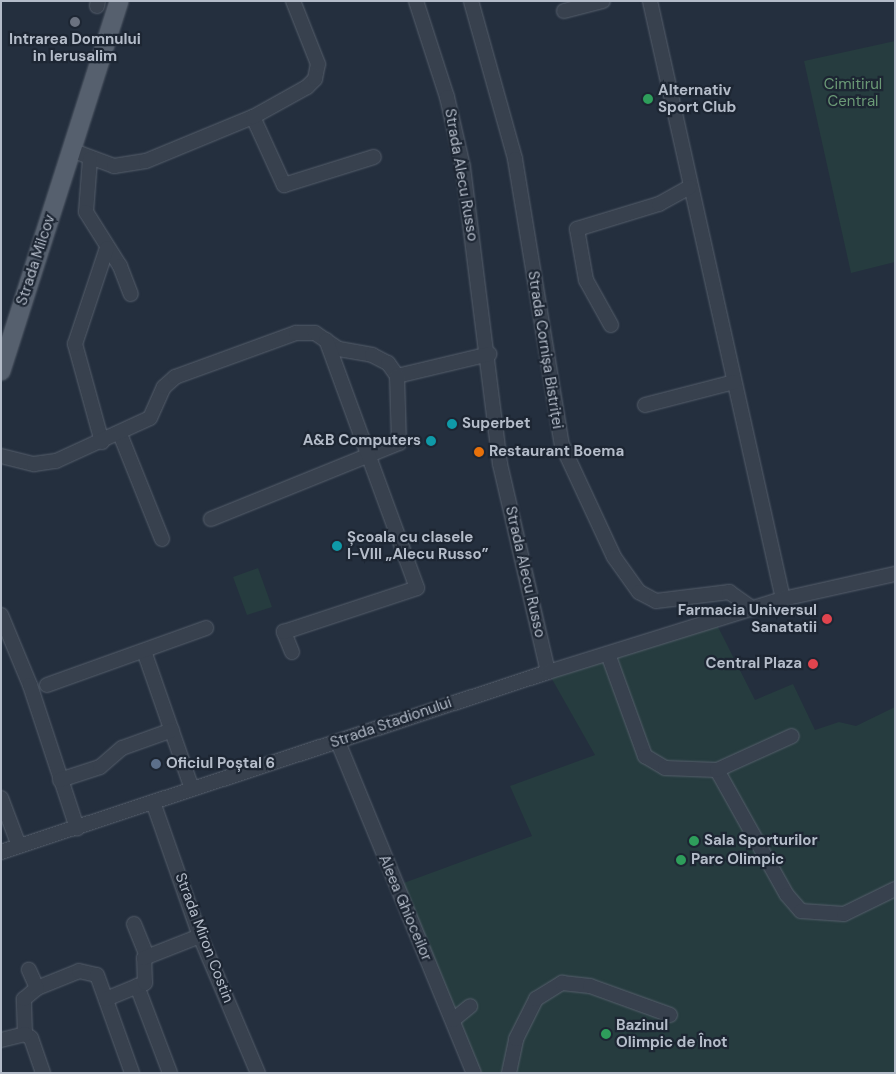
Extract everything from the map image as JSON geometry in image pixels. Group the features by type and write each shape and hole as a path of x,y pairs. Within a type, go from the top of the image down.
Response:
{"main road":[{"name":"Strada Milcov","path":"1,370 119,1"}],"street":[{"path":"71,150 90,159 126,166 253,117 306,87 318,72 293,1"},
{"name":"Strada Alecu Russo","path":"416,1 447,97 463,167 489,354 500,464 548,672"},
{"name":"Strada Cornișa Bistriței","path":"471,1 515,159 562,445 614,557 639,592 656,601 729,592 753,609"},
{"path":"564,11 603,1"},
{"path":"650,1 783,600"},
{"path":"253,117 284,185 374,158"},
{"path":"90,159 86,212 131,294"},
{"path":"611,325 586,280 577,229 659,204 690,187"},
{"path":"102,442 74,344 107,248"},
{"path":"1,456 45,464 102,442 150,418 164,387 175,378 296,332 315,334 339,349 388,363 397,376 399,443 211,519"},
{"path":"292,652 284,632 417,588 367,457 326,340"},
{"path":"397,376 489,354"},
{"path":"645,405 734,382"},
{"path":"120,434 162,539"},
{"name":"Strada Stadionului","path":"1,852 548,672 783,600 895,574"},
{"path":"1,615 77,828"},
{"path":"47,685 206,628"},
{"path":"144,651 192,789"},
{"path":"608,654 645,756 665,768 717,770 792,736"},
{"path":"60,780 100,767 122,748 172,730"},
{"name":"Aleea Ghioceilor","path":"338,742 474,1073"},
{"path":"717,770 787,896 801,911 844,914 895,889"},
{"path":"1,798 19,846"},
{"name":"Strada Miron Costin","path":"153,802 200,936 258,1073"},
{"path":"134,924 147,956"},
{"path":"106,999 147,980 143,962 147,956 200,936"},
{"path":"29,970 37,988"},
{"path":"24,1034 25,996 37,988 88,970 97,974 132,1073"},
{"path":"509,1073 516,1039 536,999 562,984 590,986 670,1015"},
{"path":"136,986 170,1073"},
{"path":"453,1020 470,1006"},
{"path":"1,1040 24,1034 31,1038 43,1073"}],"green space":[{"name":"Cimitirul Central","path":"895,41 895,262 851,273 804,61"},
{"path":"258,568 272,607 247,615 233,577"},
{"name":"Parc Olimpic","path":"715,621 755,700 793,684 815,730 839,722 856,726 895,707 895,1073 474,1073 401,884 532,836 510,786 595,755 548,672"}],"place":[{"name":"Intrarea Domnului in Ierusalim","path":"75,22"},
{"name":"Alternativ Sport Club","path":"648,99"},
{"name":"Superbet","path":"452,424"},
{"name":"A&B Computers","path":"431,441"},
{"name":"Restaurant Boema","path":"479,452"},
{"name":"Școala cu clasele I-VIII „Alecu Russo”","path":"337,546"},
{"name":"Farmacia Universul Sanatatii","path":"827,619"},
{"name":"Central Plaza","path":"813,664"},
{"name":"Oficiul Poștal 6","path":"156,764"},
{"name":"Sala Sporturilor","path":"694,841"},
{"name":"Parc Olimpic","path":"681,860"},
{"name":"Bazinul Olimpic de Înot","path":"606,1034"}]}
